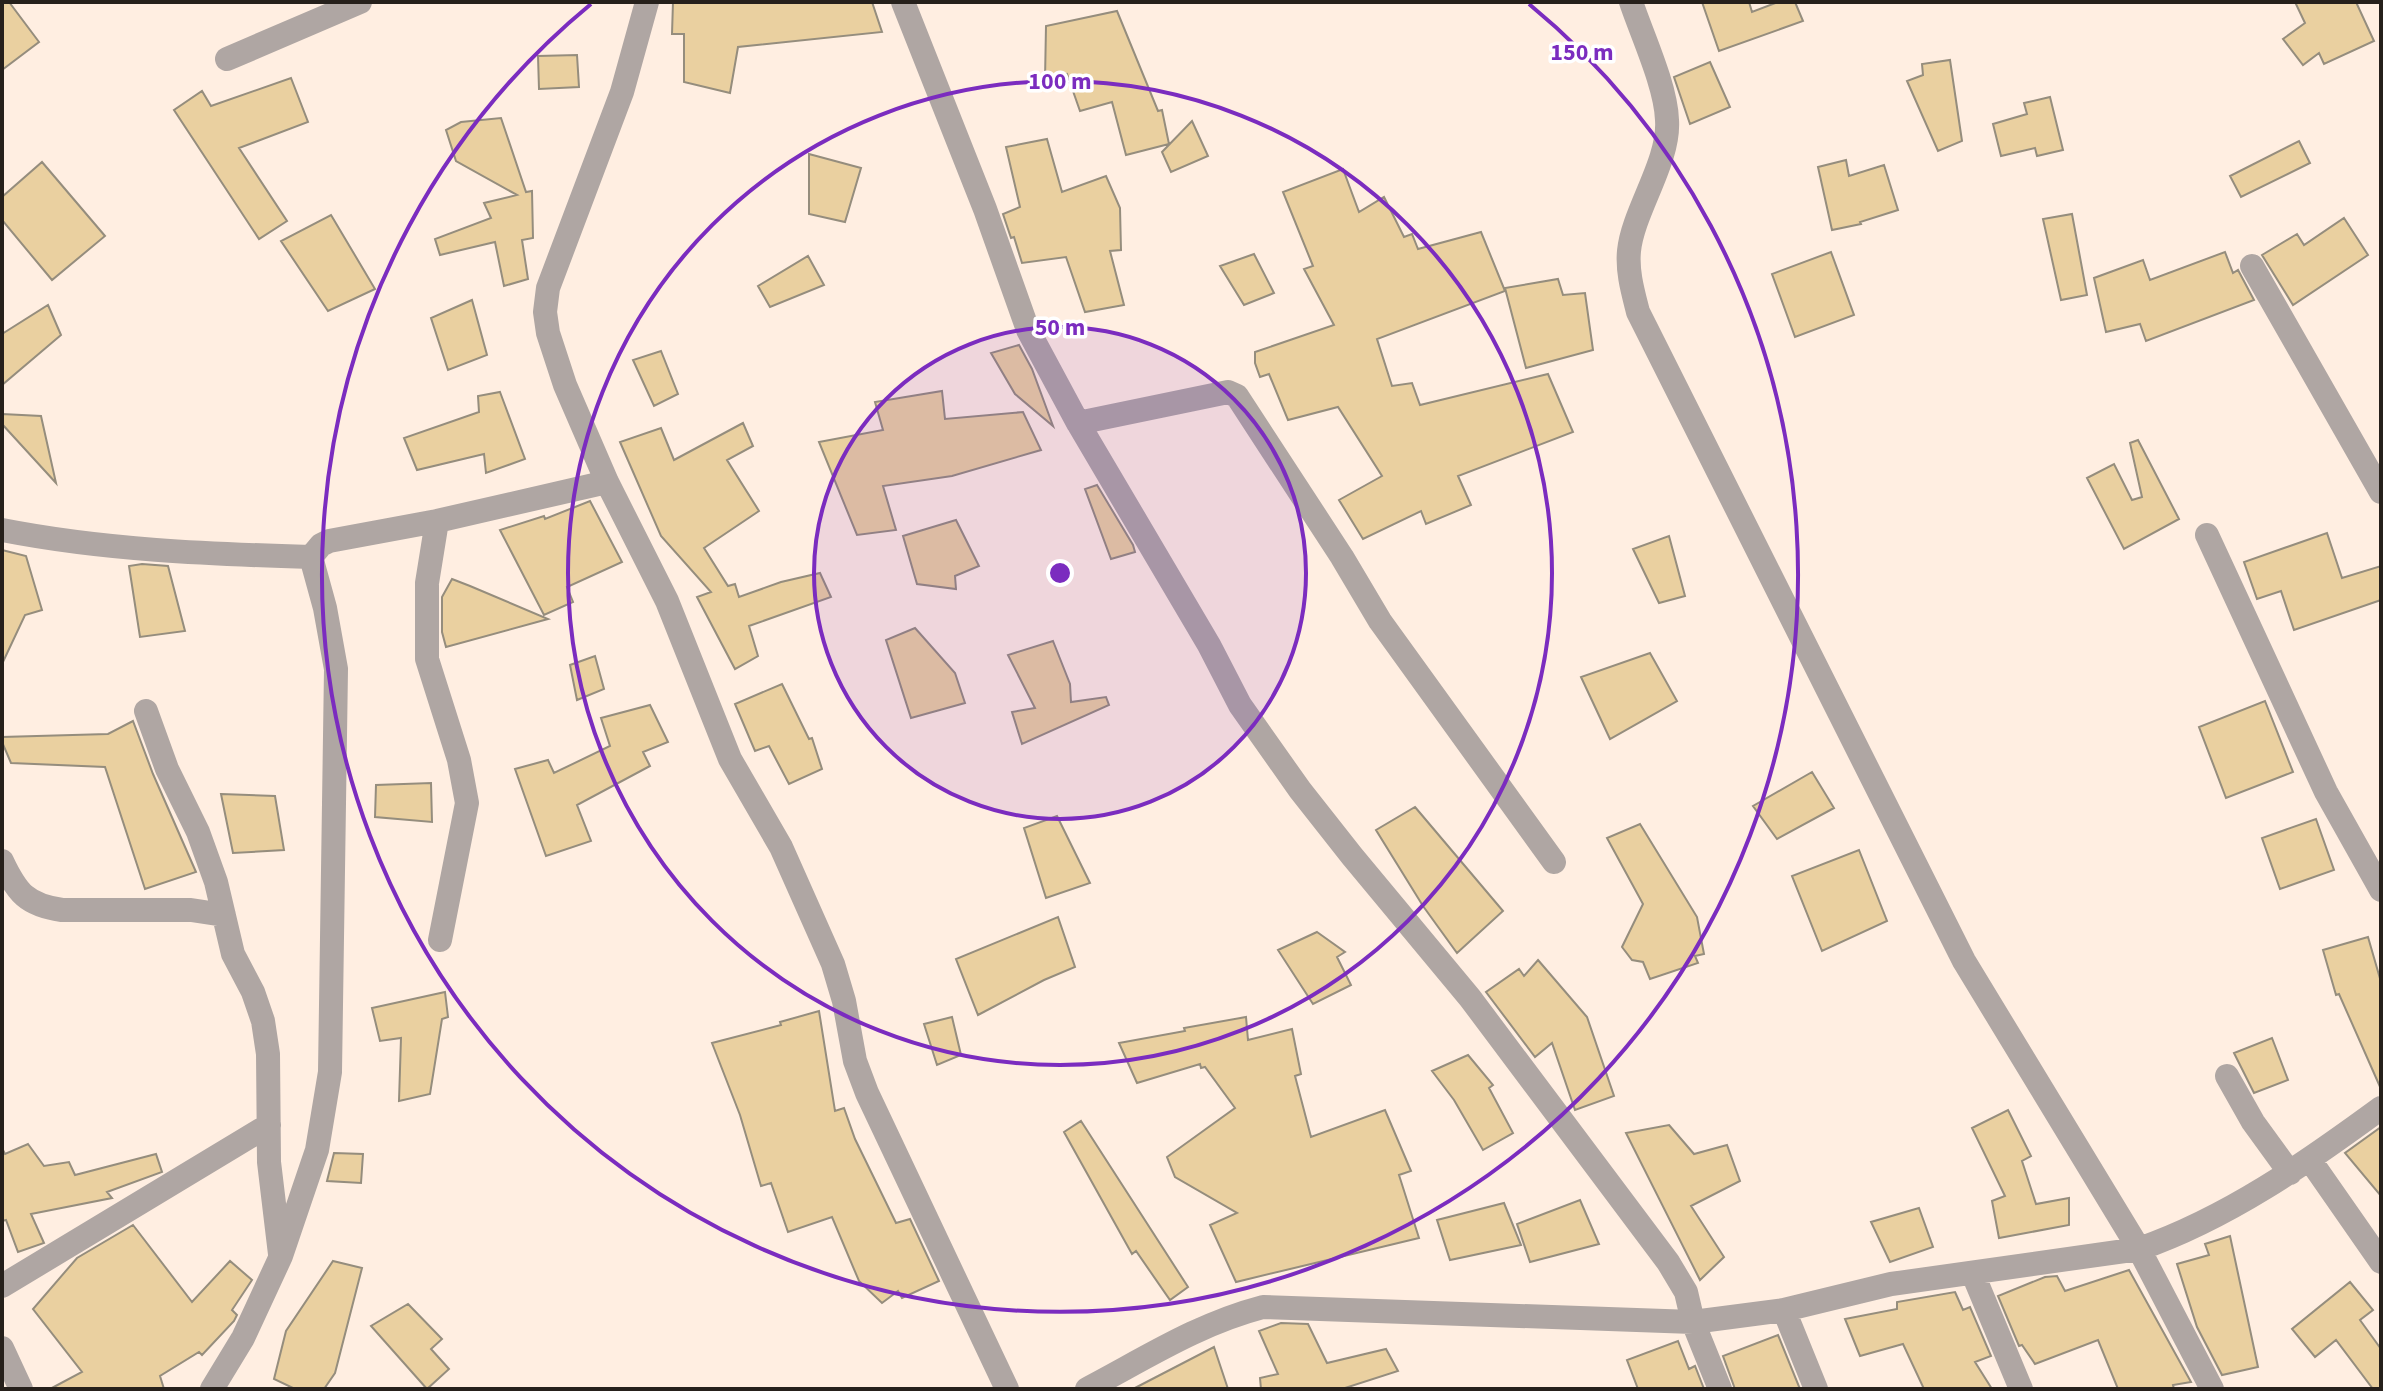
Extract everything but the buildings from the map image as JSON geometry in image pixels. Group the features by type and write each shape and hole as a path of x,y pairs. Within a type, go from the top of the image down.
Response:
{"street":[{"path":"227,59 360,2"},
{"path":"647,2 622,92 548,288 545,312 548,333 565,385 607,482 667,601 730,759 781,847 833,964 844,1001 855,1061 867,1093 1007,1389"},
{"path":"903,2 985,209 1028,330 1240,705 1300,790 1470,998 1668,1262 1686,1292 1693,1322 1720,1389"},
{"path":"1631,2 1668,121 1665,141 1629,248 1629,276 1638,312 1964,961 2139,1249 2212,1389"},
{"path":"2252,266 2381,492"},
{"path":"1078,423 1228,392 1237,396 1380,621 1554,862"},
{"path":"311,557 329,541 437,521 607,482"},
{"path":"437,521 427,583 427,659 459,760 467,803 440,940"},
{"path":"2,530 89,544 186,553 311,557"},
{"path":"2207,535 2326,792 2381,890"},
{"path":"212,1389 243,1338 281,1256 317,1150 330,1072 336,669 325,608 311,557"},
{"path":"146,711 167,769 198,832 216,882 233,954 253,992 263,1021 268,1054 269,1162 281,1256"},
{"path":"2,861 11,881 27,900 41,907 62,910 191,910 224,915"},
{"path":"2227,1076 2253,1122 2300,1167 2381,1262"},
{"path":"1087,1389 1187,1334 1225,1317 1263,1307 1693,1322 1784,1310 1891,1284 2139,1249 2203,1223 2300,1167 2381,1108"},
{"path":"2,1286 269,1125"},
{"path":"1973,1274 2021,1389"},
{"path":"1784,1310 1816,1389"},
{"path":"2,1348 21,1389"}]}
